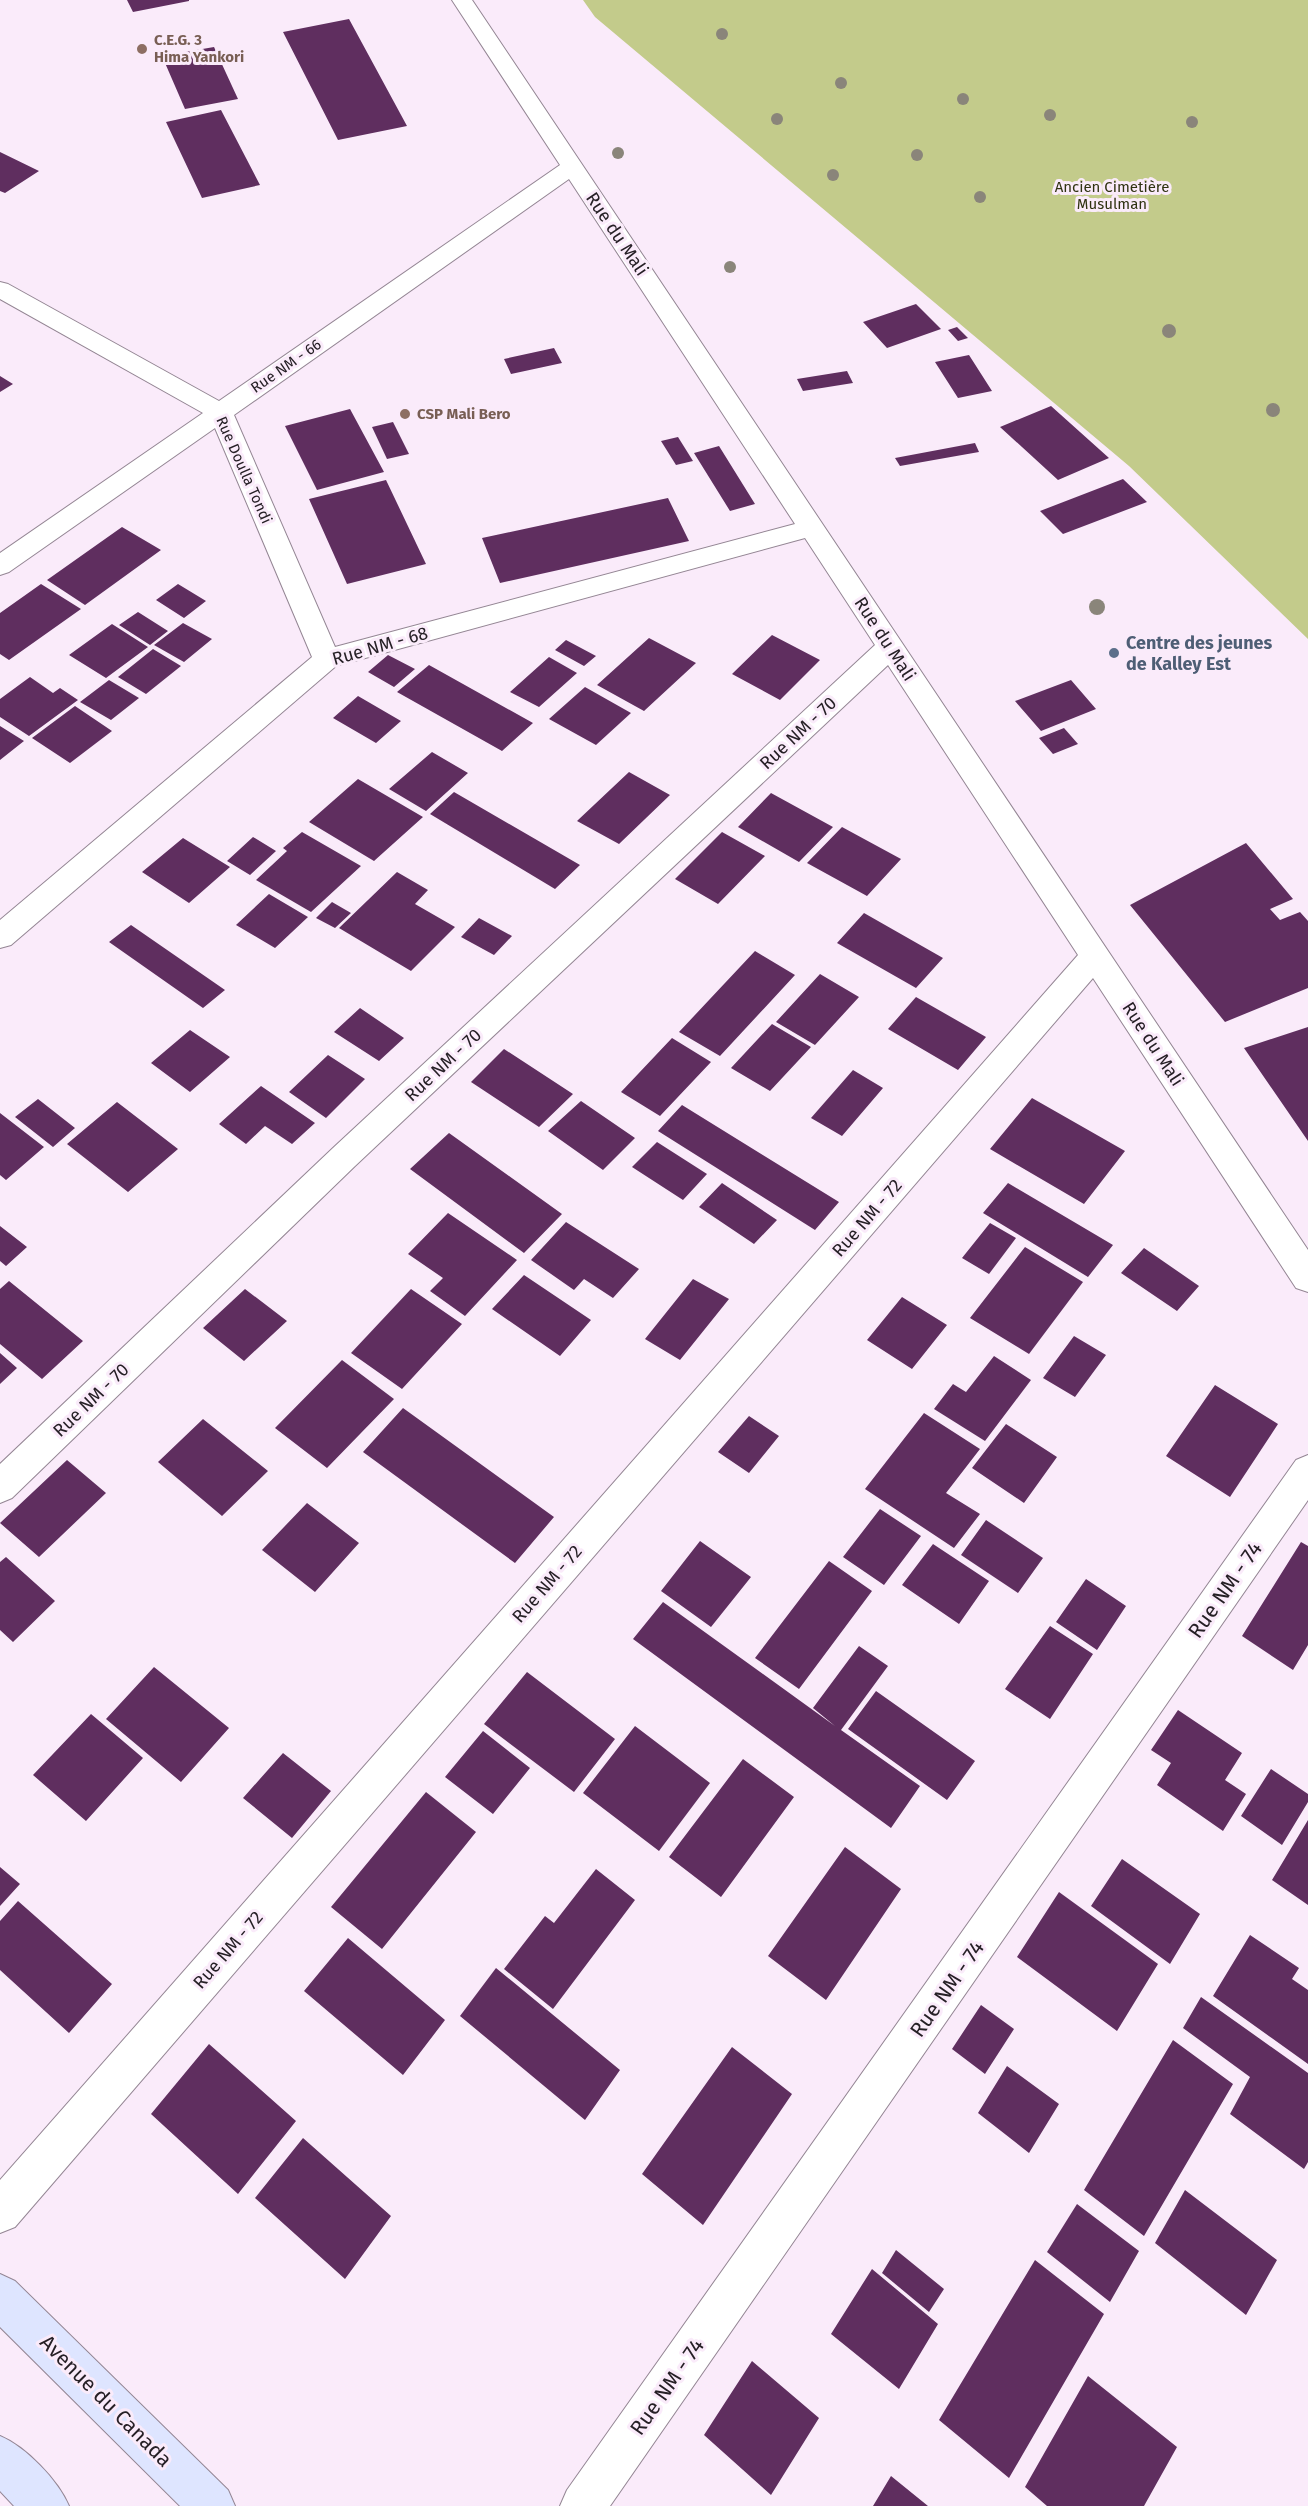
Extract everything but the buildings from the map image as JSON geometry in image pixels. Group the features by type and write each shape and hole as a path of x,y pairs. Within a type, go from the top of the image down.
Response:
{"street":[{"name":"Rue du Mali","path":"462,0 1308,1278"},
{"name":"Rue NM - 66","path":"0,566 219,411 572,167"},
{"name":"Rue Doulla Tondi","path":"0,289 219,411 327,659"},
{"name":"Rue NM - 68","path":"0,937 327,659 811,528"},
{"name":"Rue NM - 70","path":"0,1487 344,1157 890,647"},
{"name":"Rue NM - 72","path":"0,2212 1095,956"},
{"name":"Rue NM - 74","path":"583,2506 1308,1471"},
{"name":"Avenue du Canada","path":"0,2296 212,2506"},
{"path":"0,2459 46,2506"}],"green space":[{"name":"Ancien Cimetière Musulman","path":"583,0 1308,0 1308,639 1129,466 595,17"}],"place":[{"name":"C.E.G. 3 Hima Yankori","path":"142,49"},
{"name":"CSP Mali Bero","path":"405,414"},
{"name":"Centre des jeunes de Kalley Est","path":"1114,653"}]}
